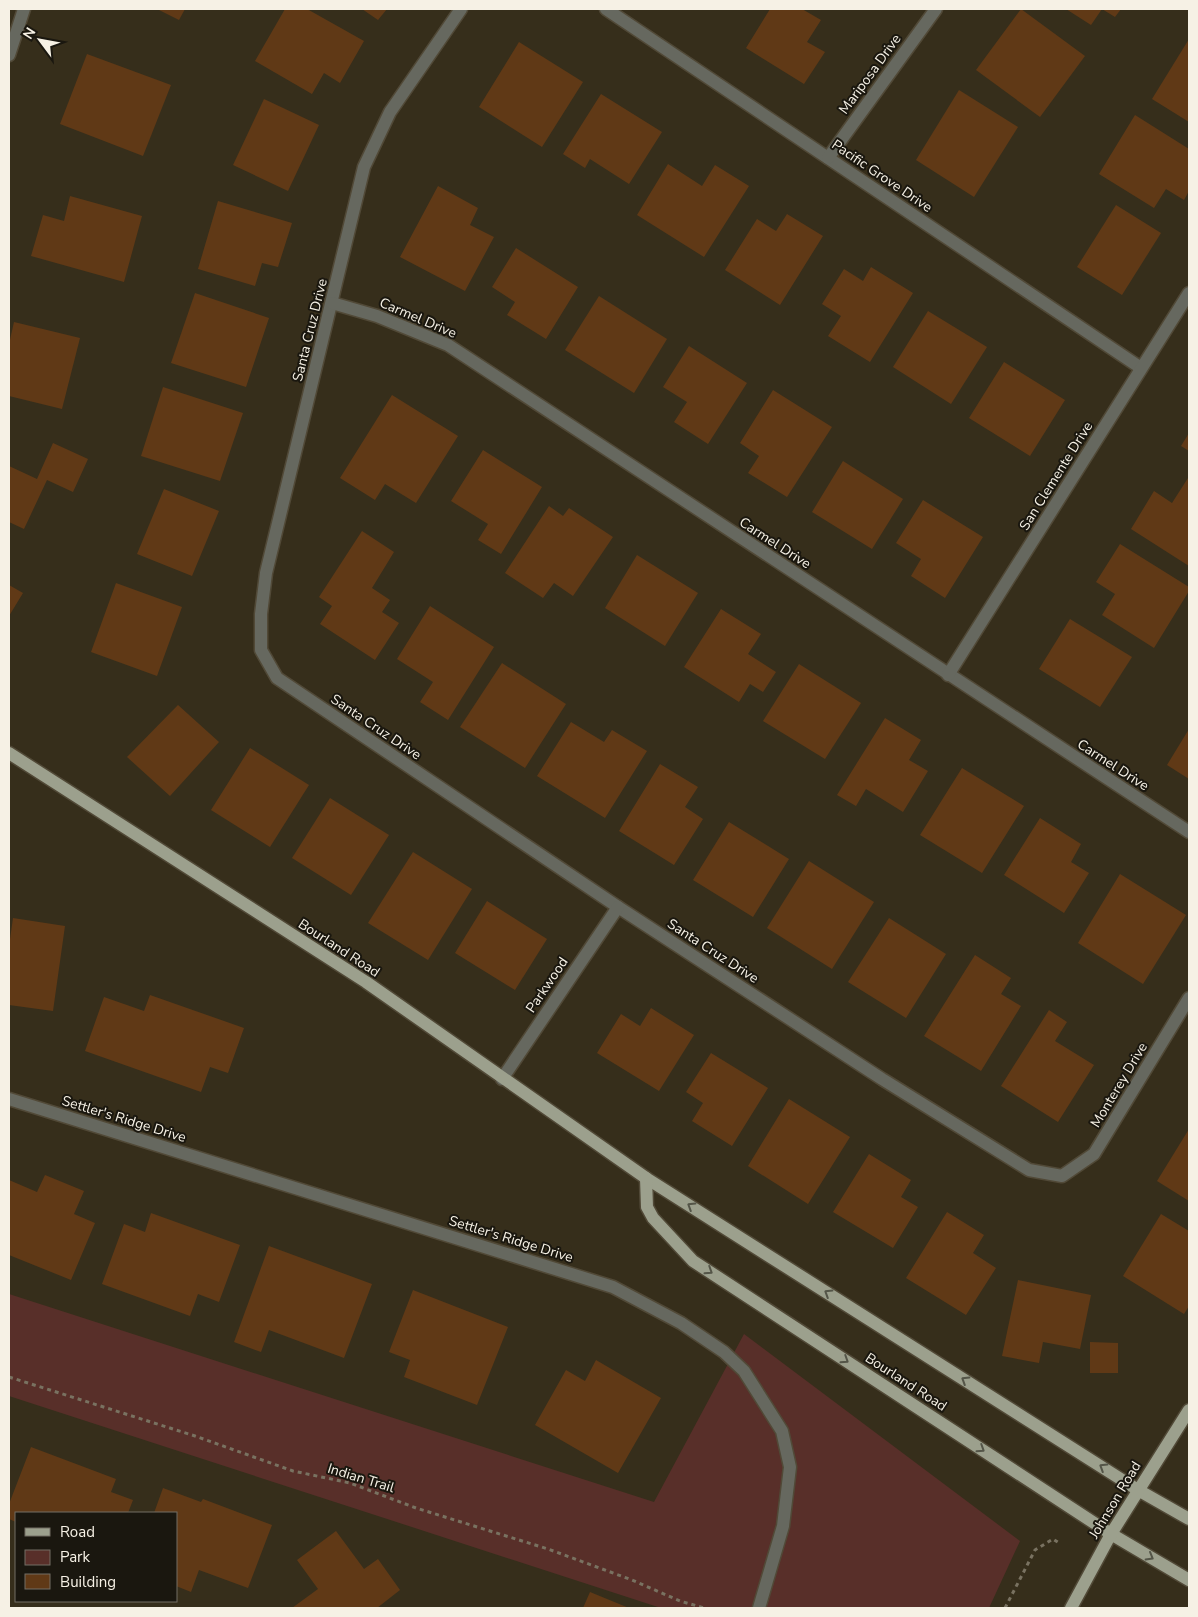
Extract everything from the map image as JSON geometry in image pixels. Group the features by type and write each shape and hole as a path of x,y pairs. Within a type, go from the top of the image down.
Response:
{"main road":[{"name":"Bourland Road","path":"9,752 366,982 646,1178 1138,1490 1189,1519"},
{"name":"Bourland Road","path":"646,1178 647,1207 653,1218 693,1261 1111,1534 1189,1580"},
{"name":"Johnson Road","path":"1071,1608 1111,1534 1189,1410"}],"street":[{"path":"9,55 24,9"},
{"name":"Santa Cruz Drive","path":"460,9 390,112 364,166 266,573 261,614 262,650 277,678 618,907 994,1150 1029,1170 1062,1176"},
{"name":"Pacific Grove Drive","path":"606,9 1141,368"},
{"name":"Mariposa Drive","path":"828,158 936,9"},
{"name":"San Clemente Drive","path":"948,675 1189,293"},
{"name":"Carmel Drive","path":"332,303 377,316 448,345 1189,832"},
{"name":"Parkwood","path":"502,1079 618,907"},
{"name":"Monterey Drive","path":"1062,1176 1094,1154 1189,998"},
{"name":"Settler's Ridge Drive","path":"9,1099 613,1287 681,1323 724,1352 744,1371 782,1431 790,1467 783,1526 759,1608"}],"path":[{"name":"Indian Trail","path":"9,1377 195,1436 293,1471 350,1483 416,1508 548,1549 704,1608"},
{"path":"1004,1608 1035,1550 1053,1540 1059,1543"}],"green space":[{"path":"9,1294 654,1502 744,1334 1020,1541 989,1608 661,1608 9,1396"}],"building":[{"path":"157,9 185,9 179,20"},
{"path":"285,9 307,9 364,41 340,83 324,73 312,94 255,61"},
{"path":"362,9 387,9 378,20"},
{"path":"770,9 802,9 821,20 807,42 825,52 804,84 746,48"},
{"path":"1021,9 1085,56 1040,117 976,70"},
{"path":"1066,9 1102,9 1091,25"},
{"path":"1102,9 1121,9 1115,17"},
{"path":"1189,39 1189,122 1152,99"},
{"path":"519,42 583,82 542,147 479,107"},
{"path":"87,54 171,85 143,156 60,124"},
{"path":"959,90 1018,127 974,197 916,160"},
{"path":"601,94 662,132 629,184 590,159 585,168 563,154"},
{"path":"264,99 319,125 288,191 233,165"},
{"path":"1135,115 1189,149 1189,191 1184,200 1166,189 1154,208 1099,174"},
{"path":"668,164 702,186 715,165 749,186 704,257 637,215"},
{"path":"438,186 478,208 470,225 494,237 465,291 400,257"},
{"path":"70,196 142,216 124,282 31,256 43,215 64,221"},
{"path":"218,201 292,223 278,267 262,263 255,286 198,269"},
{"path":"1116,205 1161,233 1122,295 1077,267"},
{"path":"787,214 823,236 780,305 725,270 757,219 776,231"},
{"path":"516,248 578,287 546,339 507,315 515,302 492,287"},
{"path":"871,267 913,293 870,362 828,336 841,316 822,304 844,269 863,281"},
{"path":"195,293 269,318 246,387 171,363"},
{"path":"599,296 667,339 634,393 565,350"},
{"path":"928,311 987,347 951,404 893,367"},
{"path":"14,322 80,338 62,409 9,396 9,344"},
{"path":"689,346 747,383 708,444 674,422 687,402 663,387"},
{"path":"1004,362 1065,400 1030,456 969,418"},
{"path":"163,387 243,413 220,481 141,456"},
{"path":"773,390 832,427 787,497 748,473 759,456 740,443"},
{"path":"392,395 458,436 416,503 385,484 375,500 340,478"},
{"path":"1189,433 1189,451 1181,446"},
{"path":"53,443 88,459 73,492 47,480 24,529 9,522 9,466 37,479"},
{"path":"483,450 542,487 501,554 478,540 488,524 451,501"},
{"path":"843,461 903,499 872,549 812,512"},
{"path":"1188,478 1189,566 1131,529 1154,491 1172,503"},
{"path":"164,489 219,511 192,576 137,554"},
{"path":"923,500 983,537 945,598 911,576 921,559 896,543"},
{"path":"549,506 563,516 569,508 613,537 573,596 554,583 543,598 505,573"},
{"path":"362,531 394,552 372,588 390,600 382,612 399,623 375,660 320,624 332,606 319,597"},
{"path":"1120,544 1189,587 1189,591 1154,648 1102,615 1115,594 1096,582"},
{"path":"637,555 698,593 665,646 605,608"},
{"path":"116,583 182,607 157,676 91,652"},
{"path":"9,585 23,593 9,616"},
{"path":"430,606 494,647 448,720 420,702 433,682 397,659"},
{"path":"721,609 761,634 748,654 776,672 763,692 750,684 739,702 684,667"},
{"path":"1070,619 1132,657 1100,707 1039,669"},
{"path":"502,663 566,704 525,768 460,727"},
{"path":"799,664 861,703 825,759 763,721"},
{"path":"178,705 219,742 170,796 127,757"},
{"path":"885,718 921,740 909,760 928,771 903,812 866,789 856,806 837,795"},
{"path":"571,722 604,742 612,730 647,751 605,818 537,776"},
{"path":"1189,729 1189,779 1167,765"},
{"path":"250,748 309,785 270,847 211,810"},
{"path":"660,764 698,787 685,807 703,819 674,865 619,831"},
{"path":"962,768 1024,806 982,873 920,835"},
{"path":"330,798 389,835 351,895 292,858"},
{"path":"1040,818 1081,844 1071,862 1089,873 1064,913 1004,875"},
{"path":"729,822 789,859 753,917 693,880"},
{"path":"413,852 472,889 428,960 368,923"},
{"path":"809,861 874,902 832,969 767,928"},
{"path":"1120,874 1186,915 1143,984 1078,943"},
{"path":"487,901 547,939 515,990 455,953"},
{"path":"13,918 65,926 53,1011 9,1005 9,939"},
{"path":"889,918 946,954 906,1018 848,982"},
{"path":"975,955 1011,978 1001,994 1021,1006 981,1071 924,1036"},
{"path":"150,995 244,1028 228,1073 210,1067 201,1092 85,1051 104,997 144,1011"},
{"path":"651,1008 694,1035 659,1091 597,1053 621,1014 640,1026"},
{"path":"1049,1010 1067,1022 1055,1041 1094,1065 1058,1122 1001,1086"},
{"path":"711,1053 768,1088 732,1146 692,1121 703,1103 686,1092"},
{"path":"789,1099 850,1137 808,1204 748,1166"},
{"path":"1189,1129 1189,1201 1157,1181"},
{"path":"869,1154 911,1180 901,1197 918,1207 893,1248 833,1212"},
{"path":"45,1175 84,1191 74,1214 95,1223 71,1280 9,1255 9,1180 37,1192"},
{"path":"947,1212 984,1235 973,1253 996,1268 966,1315 906,1278"},
{"path":"151,1213 240,1245 219,1302 198,1294 190,1316 102,1284 124,1224 145,1232"},
{"path":"1161,1214 1189,1231 1189,1306 1184,1314 1123,1276"},
{"path":"269,1246 372,1284 344,1358 269,1330 261,1352 234,1342"},
{"path":"1018,1280 1091,1295 1080,1349 1043,1342 1039,1363 1002,1356"},
{"path":"413,1290 508,1327 477,1405 404,1377 410,1360 389,1352"},
{"path":"1090,1342 1118,1343 1118,1373 1090,1373"},
{"path":"596,1360 661,1398 618,1473 535,1425 566,1370 585,1381"},
{"path":"31,1447 116,1479 111,1492 133,1500 128,1512 15,1512 15,1522 9,1519 9,1504"},
{"path":"163,1488 201,1502 203,1499 272,1525 248,1588 199,1570 191,1592 178,1587 178,1512 154,1512"},
{"path":"336,1531 364,1569 378,1559 400,1590 377,1608 292,1608 318,1589 297,1560"},
{"path":"590,1592 629,1608 583,1608"}]}
